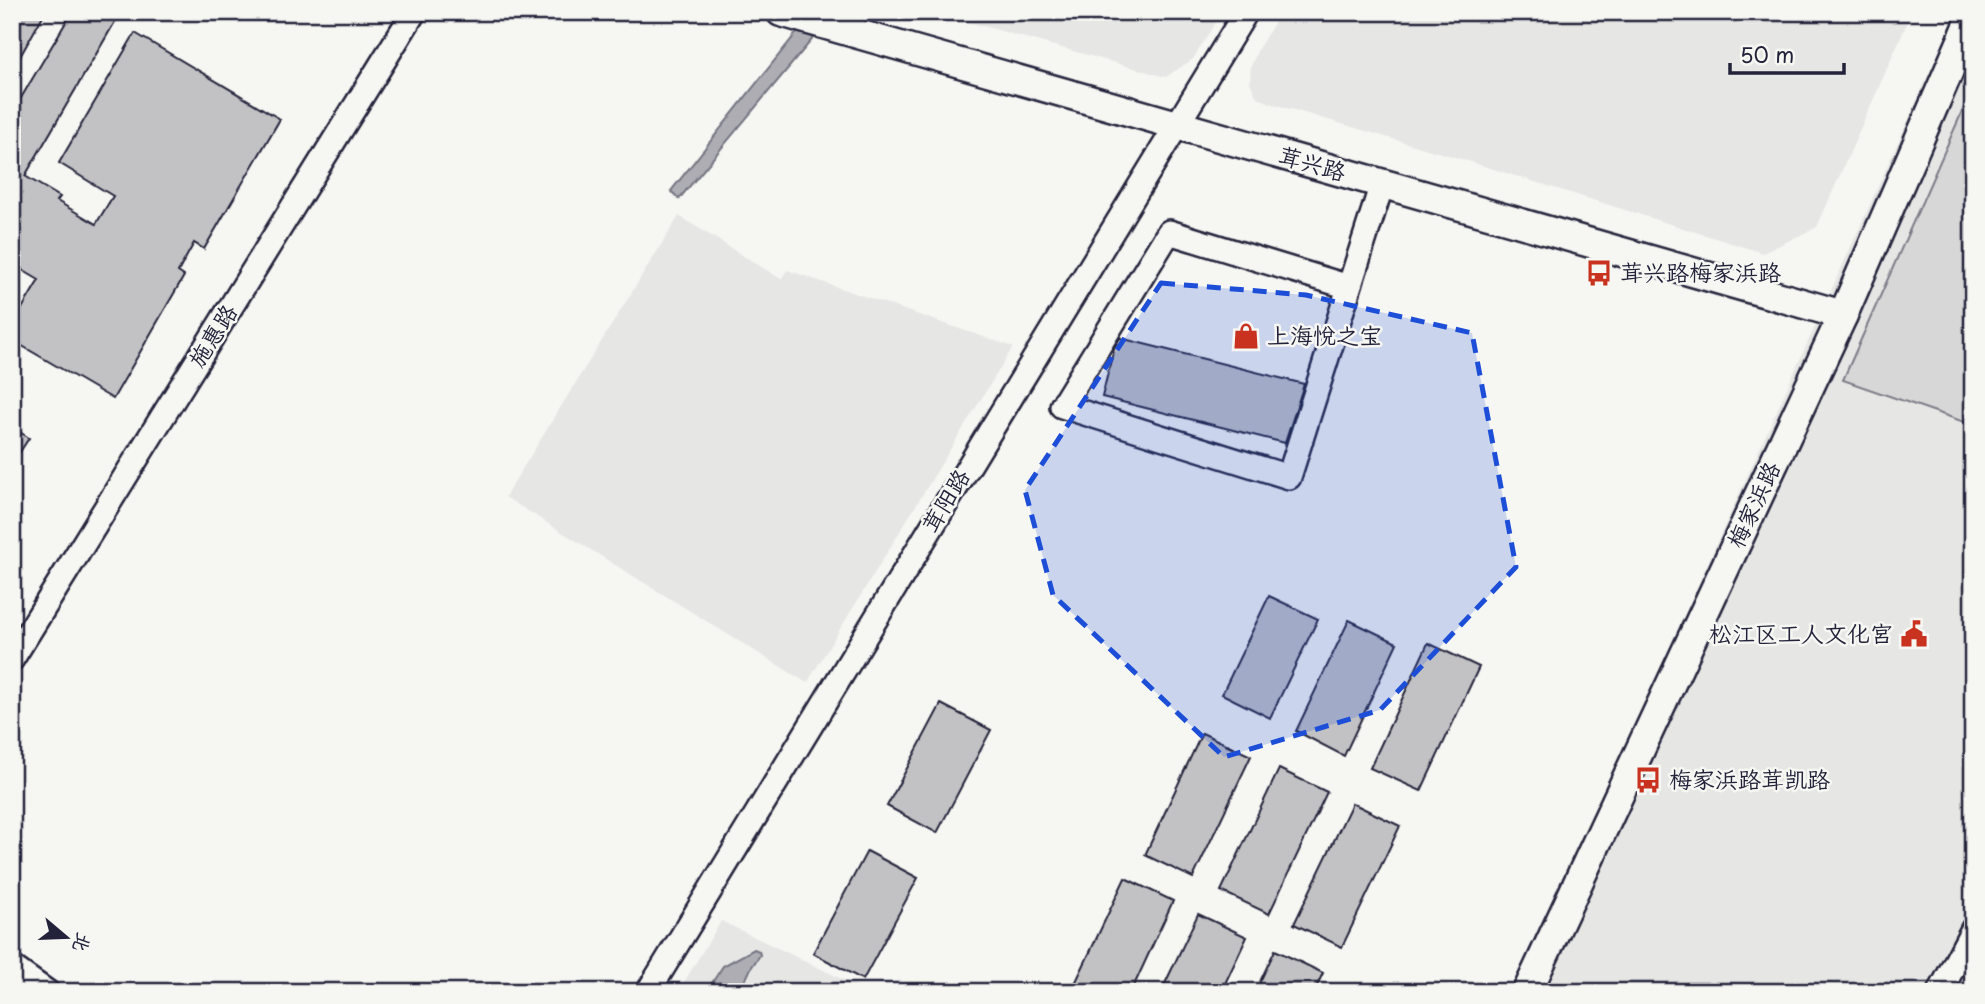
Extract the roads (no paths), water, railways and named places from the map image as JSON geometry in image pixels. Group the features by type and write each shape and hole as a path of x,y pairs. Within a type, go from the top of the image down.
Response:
{"main road":[{"name":"茸兴路","path":"782,13 1843,315"},
{"name":"梅家浜路","path":"1527,992 1843,315 1973,15"}],"street":[{"name":"施惠路","path":"12,659 414,12"},
{"name":"茸阳路","path":"649,992 1246,12"},
{"path":"1349,286 1169,232 1062,405 1289,477 1382,184"},
{"path":"1940,992 1973,929"},
{"path":"12,967 47,992"}],"place":[{"name":"茸兴路梅家浜路","path":"1599,273"},
{"name":"上海悦之宝","path":"1246,336"},
{"name":"松江区工人文化宫","path":"1914,634"},
{"name":"梅家浜路茸凯路","path":"1648,780"}]}
